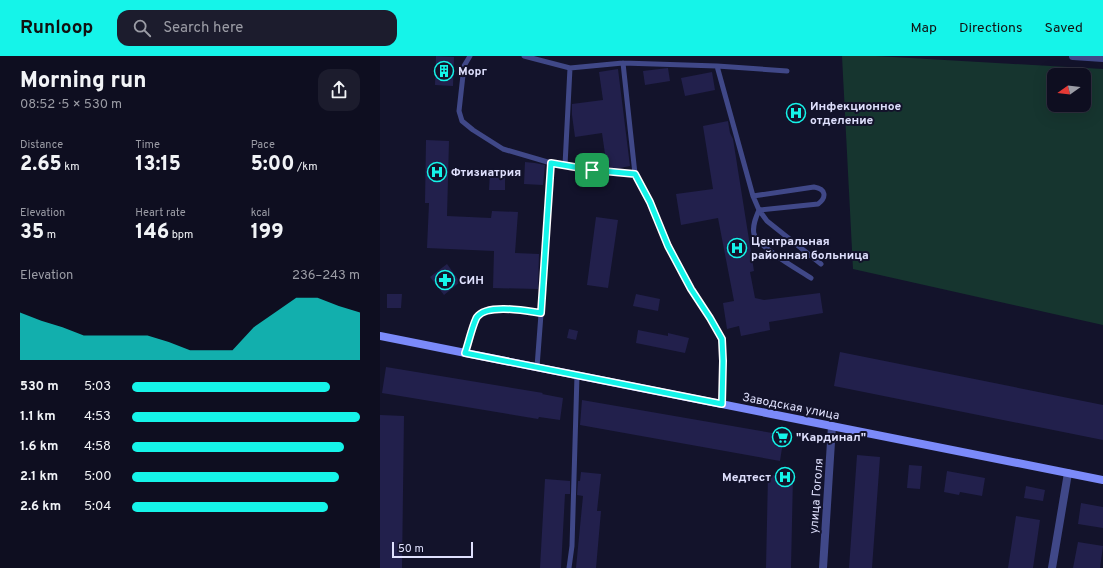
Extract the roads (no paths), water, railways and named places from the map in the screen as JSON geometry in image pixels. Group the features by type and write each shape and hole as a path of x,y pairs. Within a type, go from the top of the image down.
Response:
{"street":[{"path":"1073,56 1103,58"},
{"name":"Заводская улица","path":"380,336 1103,480"},
{"name":"улица Гоголя","path":"823,568 832,426"},
{"path":"1052,568 1068,473"}],"lane":[{"path":"470,56 464,66 459,111 462,121 473,130 504,149 551,163 592,170 635,174"},
{"path":"524,56 570,68 623,63 717,66 787,71"},
{"path":"623,63 635,174 650,202 668,246 691,289 722,339 722,404"},
{"path":"717,66 753,196 760,210 767,221 821,264"},
{"path":"565,165 570,68"},
{"path":"537,367 551,163"},
{"path":"753,196 814,187 820,188 823,192 824,196 822,201 818,204 760,210"},
{"path":"760,210 756,219 754,235 761,245 812,278"},
{"path":"465,353 477,317 485,311 512,309 541,313"},
{"path":"570,568 572,546 577,375"}],"place":[{"name":"Морг","path":"444,71"},
{"name":"Инфекционное отделение","path":"796,113"},
{"name":"Фтизиатрия","path":"437,172"},
{"name":"Центральная районная больница","path":"737,248"},
{"name":"СИН","path":"445,280"},
{"name":"\"Кардинал\"","path":"782,437"},
{"name":"Медтест","path":"785,477"}]}
